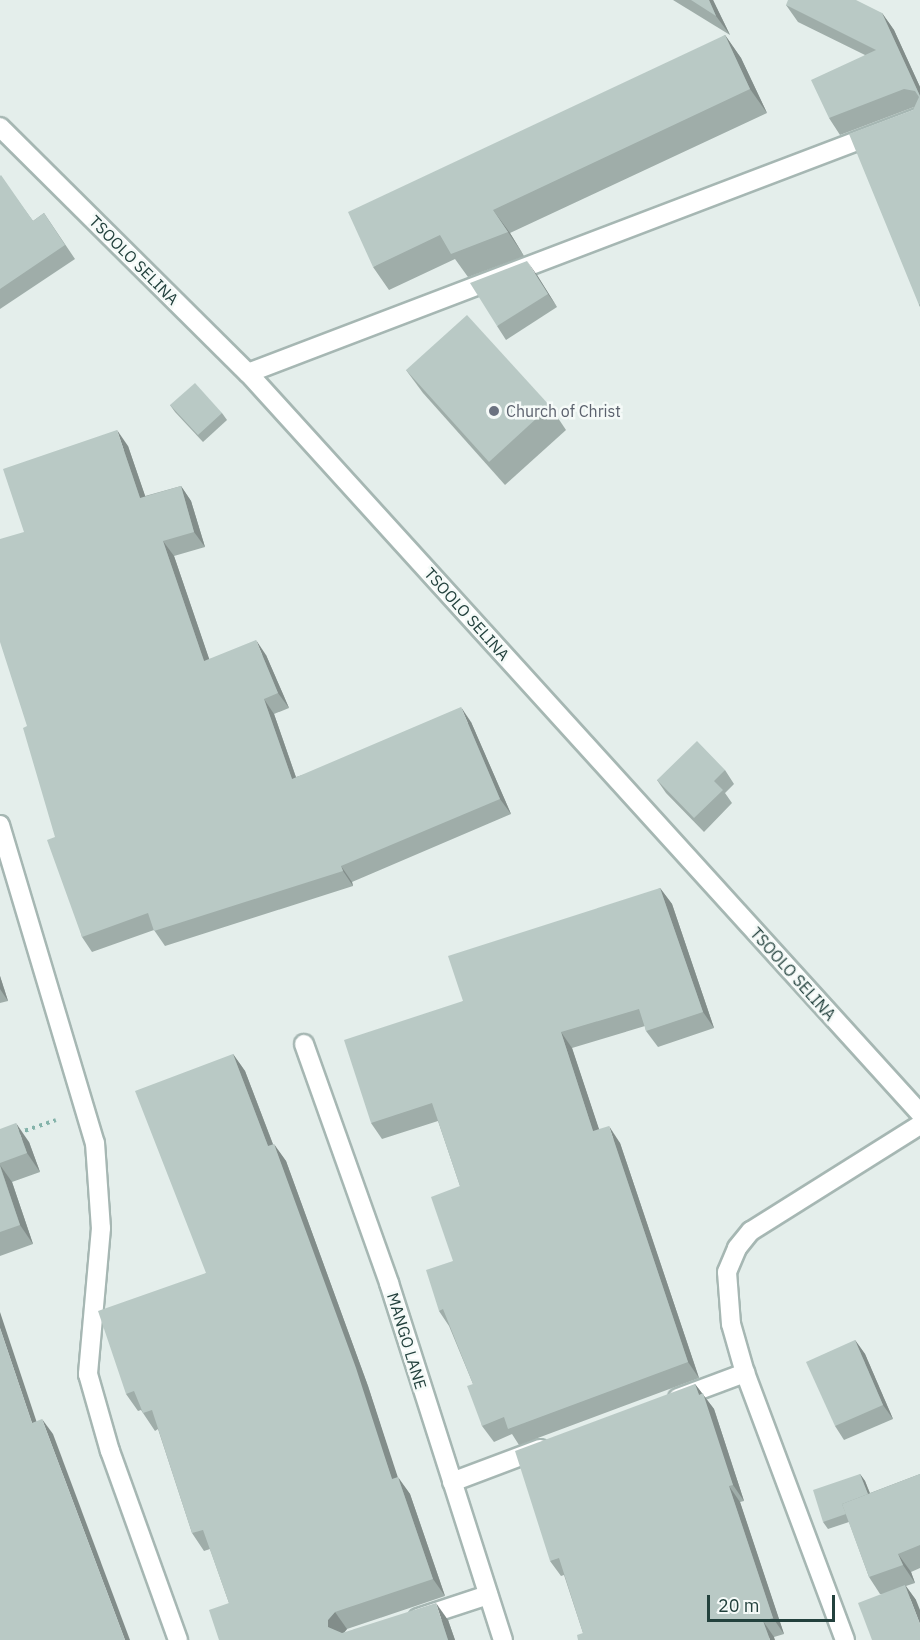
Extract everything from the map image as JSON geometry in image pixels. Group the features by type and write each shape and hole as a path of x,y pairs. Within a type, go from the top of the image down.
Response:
{"street":[{"path":"248,372 920,117"},
{"name":"TSOOLO SELINA","path":"0,128 248,372 920,1113"},
{"path":"0,825 95,1143 101,1228 88,1374 110,1451 178,1640"},
{"name":"MANGO LANE","path":"304,1044 389,1283 503,1640"},
{"path":"845,1640 745,1373 726,1296 727,1272 737,1248 751,1231 920,1125"},
{"path":"658,1405 745,1373"},
{"path":"452,1482 560,1442"},
{"path":"404,1623 488,1595"}],"path":[{"path":"10,1136 85,1109"}],"building":[{"path":"691,0 709,0 716,16"},
{"path":"788,0 856,0 882,13 920,96 919,305 849,134 913,110 919,97 915,91 904,89 829,118 811,80 876,50 786,5"},
{"path":"725,35 750,89 493,210 508,232 451,254 440,235 373,267 348,212"},
{"path":"0,176 33,221 44,213 65,245 0,289"},
{"path":"527,261 548,294 497,326 470,283"},
{"name":"Church of Christ","path":"467,315 550,406 489,462 406,370"},
{"path":"195,383 222,413 198,435 170,405"},
{"path":"117,430 140,498 181,486 194,532 163,541 204,661 256,640 278,693 264,699 292,779 461,707 500,799 341,866 343,871 154,931 148,913 82,937 47,840 55,837 23,728 27,726 0,642 0,539 24,532 3,469"},
{"path":"697,741 725,770 714,781 723,790 694,818 657,780"},
{"path":"660,888 703,1012 646,1031 639,1009 561,1032 593,1131 609,1126 688,1362 508,1429 504,1417 482,1426 467,1386 473,1384 443,1309 439,1311 426,1270 453,1261 431,1197 460,1186 432,1103 371,1123 344,1040 463,1001 448,956"},
{"path":"233,1054 268,1146 274,1144 356,1368 392,1479 398,1477 433,1579 335,1612 328,1620 328,1627 342,1633 436,1603 448,1640 219,1640 209,1610 229,1603 203,1530 192,1533 152,1410 143,1413 134,1391 126,1394 98,1311 206,1273 135,1091"},
{"path":"16,1123 27,1153 0,1163 0,1129"},
{"path":"0,1166 20,1225 0,1232"},
{"path":"0,1328 32,1423 42,1419 125,1640 0,1640"},
{"path":"855,1340 883,1405 835,1426 806,1362"},
{"path":"695,1384 699,1395 703,1393 733,1485 729,1486 773,1618 763,1621 770,1640 578,1640 577,1635 583,1633 559,1558 550,1561 515,1451"},
{"path":"860,1474 868,1494 842,1504 846,1514 823,1522 813,1490"},
{"path":"920,1474 920,1545 898,1554 903,1565 869,1577 842,1504"},
{"path":"905,1585 920,1624 920,1640 872,1640 858,1603"}],"place":[{"name":"Church of Christ","path":"494,411"}]}
